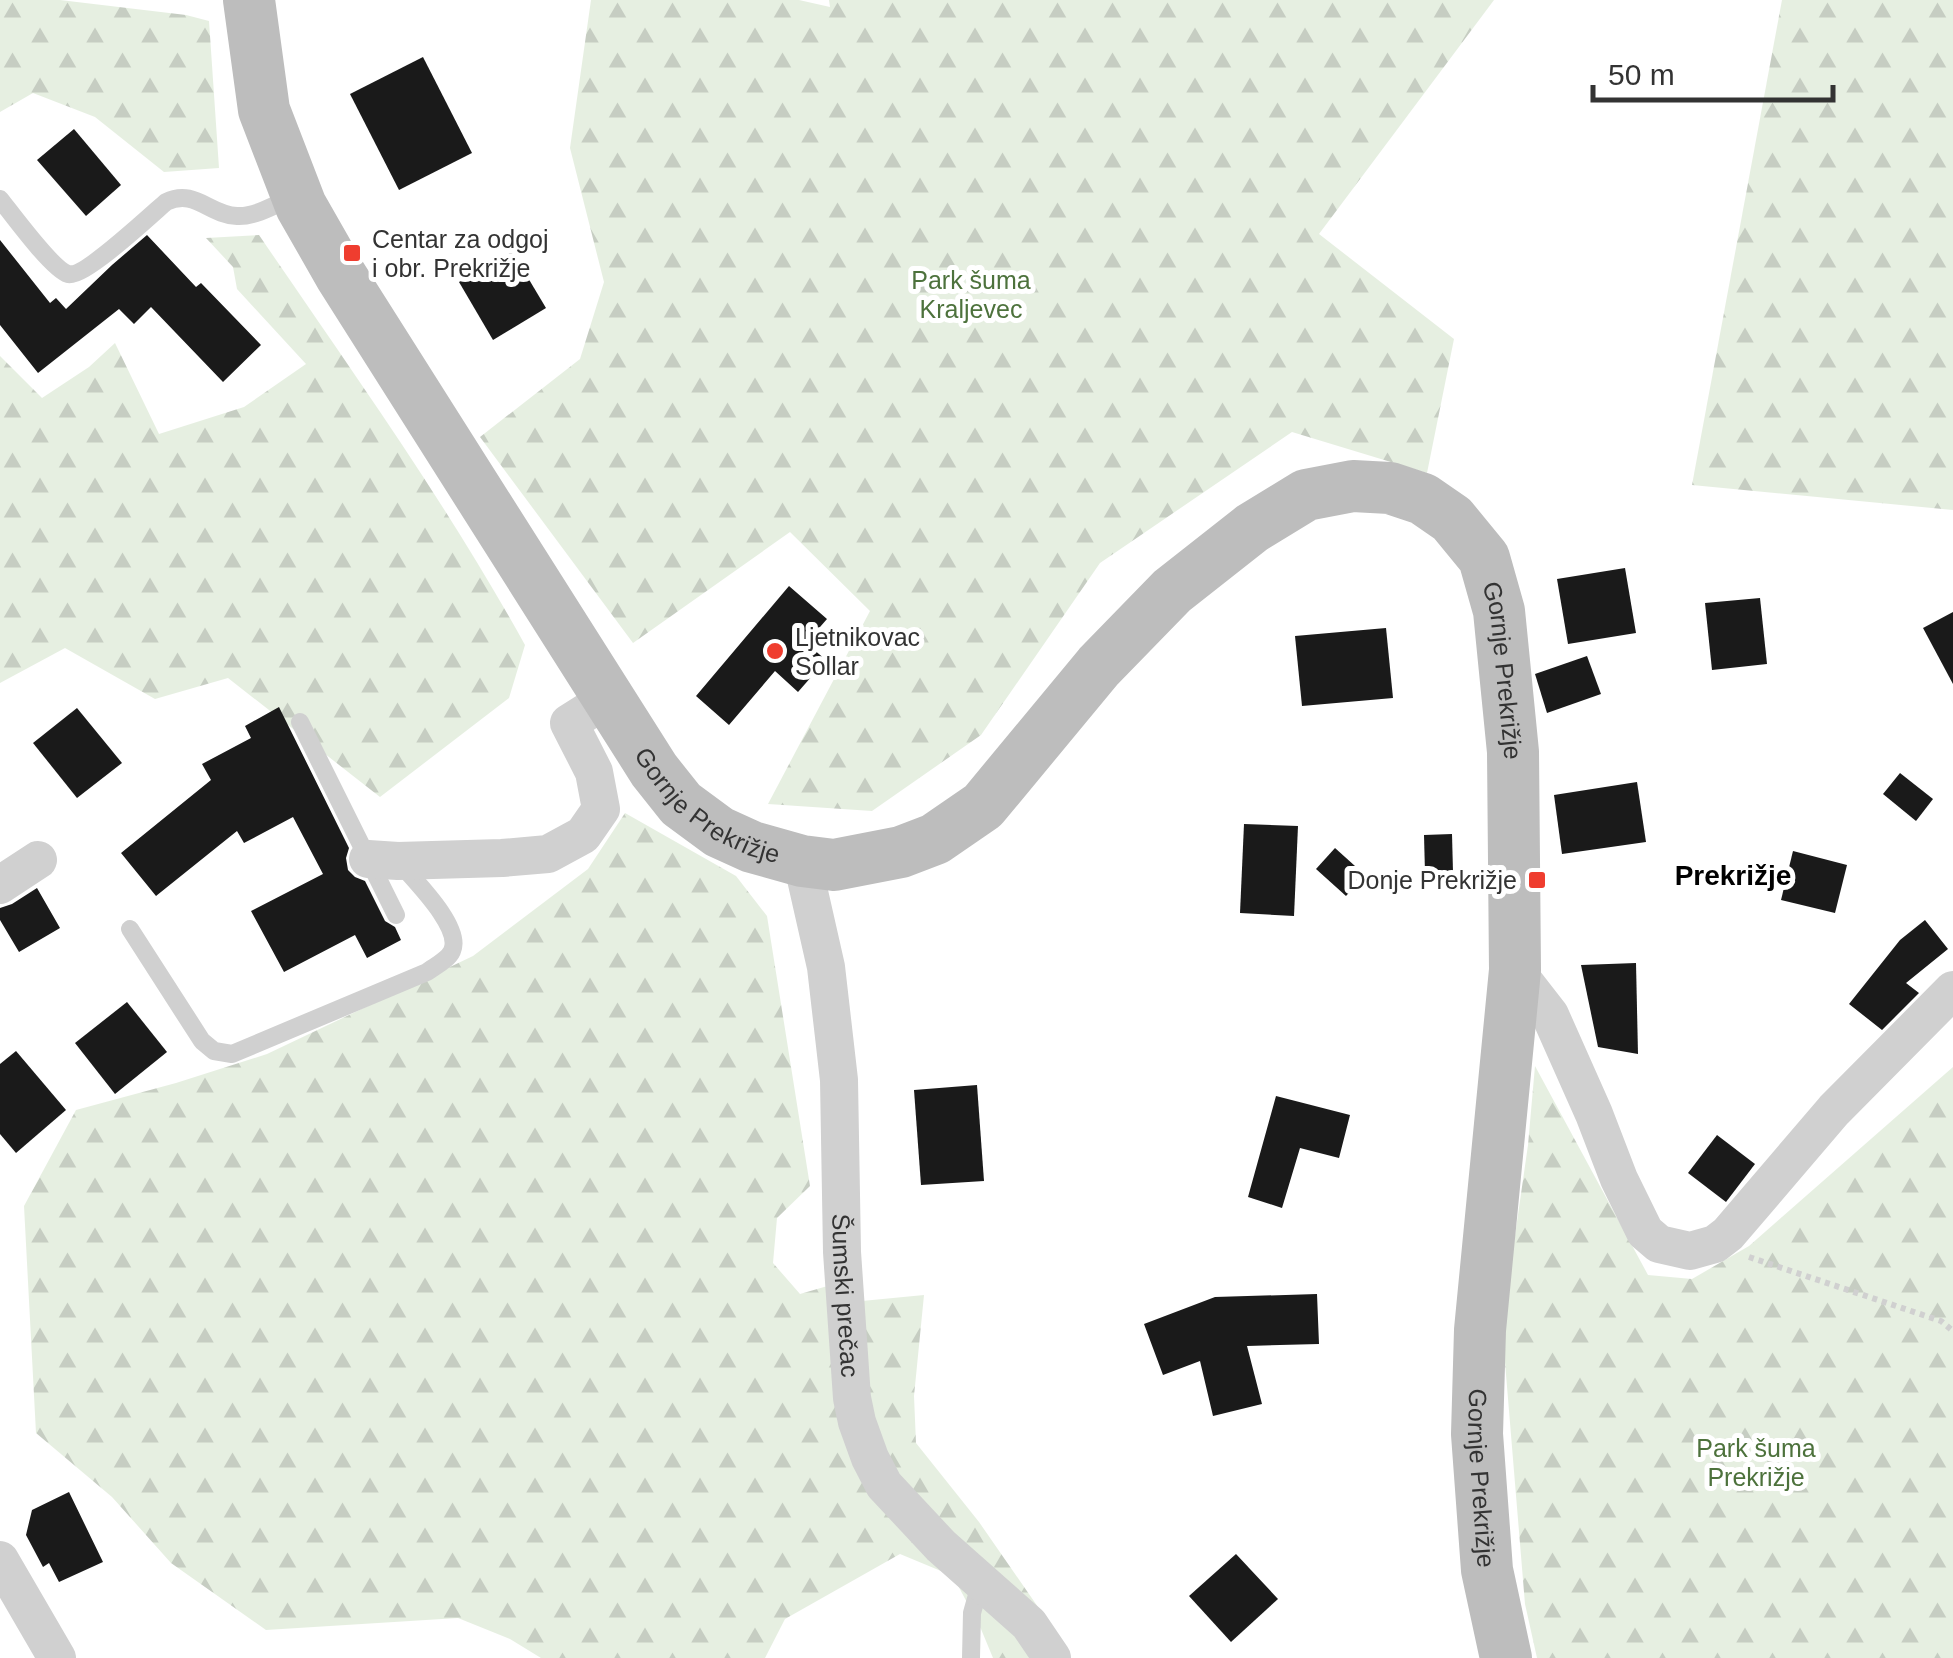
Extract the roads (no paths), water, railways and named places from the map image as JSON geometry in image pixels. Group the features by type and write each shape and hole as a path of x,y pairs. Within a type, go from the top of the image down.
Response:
{"street":[{"name":"Gornje Prekrižje","path":"249,0 264,110 297,195 341,276 654,770 681,804 719,832 752,847 834,865 902,852 935,839 983,806 1099,666 1172,591 1252,528 1306,495 1353,486 1390,488 1424,499 1452,519 1484,558 1499,611 1513,752 1515,970 1480,1330 1478,1434 1488,1570 1506,1658"},
{"path":"383,860 548,854 583,835 600,810 594,772 568,723 607,699"},
{"path":"0,885 38,860"},
{"name":"Šumski prečac","path":"802,861 826,968 839,1080 842,1252 857,1422 884,1485 941,1546 1029,1624 1052,1658"},
{"path":"1515,970 1550,1016 1645,1232 1659,1244 1690,1252 1715,1244 1728,1234 1834,1110 1953,990"},
{"path":"0,1560 57,1658"}],"lane":[{"path":"0,199 50,261 67,274 76,274 176,197 191,198 234,216 259,212 297,195"},
{"path":"130,929 202,1041 214,1051 232,1054 427,972 451,955 455,940 448,922 383,860 300,722"},
{"path":"383,860 396,915"},
{"path":"972,1658 972,1613 981,1581"}],"place":[{"name":"Centar za odgoj i obr. Prekrižje","path":"352,253"},
{"name":"Ljetnikovac Sollar","path":"775,651"},
{"name":"Donje Prekrižje","path":"1537,880"}],"district":[{"name":"Prekrižje","path":"1733,875"}],"park label":[{"name":"Park šuma Kraljevec","path":"971,294"},
{"name":"Park šuma Prekrižje","path":"1756,1462"}]}
